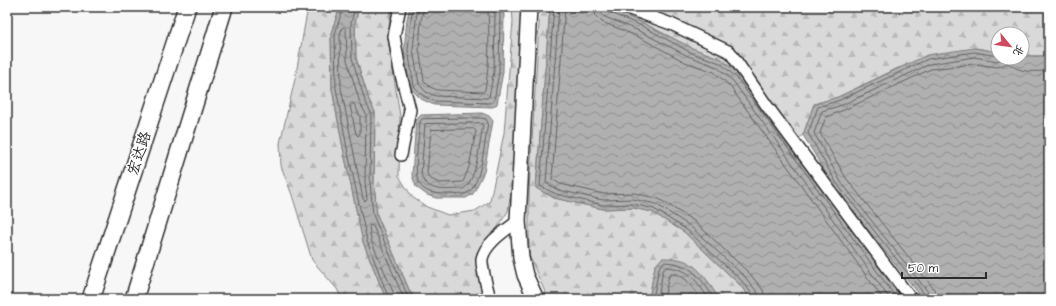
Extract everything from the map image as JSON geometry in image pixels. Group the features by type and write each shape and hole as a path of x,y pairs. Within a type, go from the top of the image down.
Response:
{"main road":[{"name":"宏达路","path":"91,299 187,7"},
{"path":"134,299 224,7"}],"street":[{"path":"400,7 394,36 400,71 410,110 401,155"},
{"path":"530,7 518,221 523,269 536,299"},
{"path":"624,7 671,24 730,52 767,106 911,299"},
{"path":"490,299 482,260 486,251 498,236 518,221"}],"green space":[{"path":"308,7 340,7 331,33 332,89 363,242 386,299 342,299 337,289 312,260 292,195 281,166 280,143 295,79"},
{"path":"359,7 391,7 388,39 400,116 399,176 412,197 427,207 448,215 475,211 490,201 504,133 513,21 512,7 525,7 514,172 508,211 482,248 485,299 415,299 411,294 377,215 374,182 375,112 369,100 356,58 355,23"},
{"path":"540,7 550,7 536,188 554,198 603,209 633,208 652,212 684,232 739,284 751,299 719,299 703,275 655,266 649,299 548,299 529,255 529,192"},
{"path":"606,7 1049,7 1049,56 1030,56 1030,26 990,26 990,51 975,48 898,68 838,97 814,104 803,135 796,141 909,299 902,299 765,110 722,59 692,48 643,23"}],"water":[{"path":"340,7 359,7 355,23 356,58 369,100 375,112 374,182 377,215 413,299 386,299 363,242 332,89 331,33"},
{"path":"410,7 502,7 504,15 503,72 497,104 493,107 434,105 421,99 410,88 404,50 407,19"},
{"path":"550,7 606,7 643,23 692,48 722,59 740,75 902,299 751,299 739,284 684,232 652,212 633,208 603,209 554,198 536,188"},
{"path":"975,48 990,51 990,66 1030,66 1030,56 1049,56 1049,299 923,299 834,187 803,135 814,104 838,97 927,55"},
{"path":"482,113 489,116 493,121 484,172 473,194 466,198 436,198 427,195 416,187 412,175 416,120 421,115"},
{"path":"662,258 678,259 691,264 702,274 719,299 649,299 655,266"}]}
